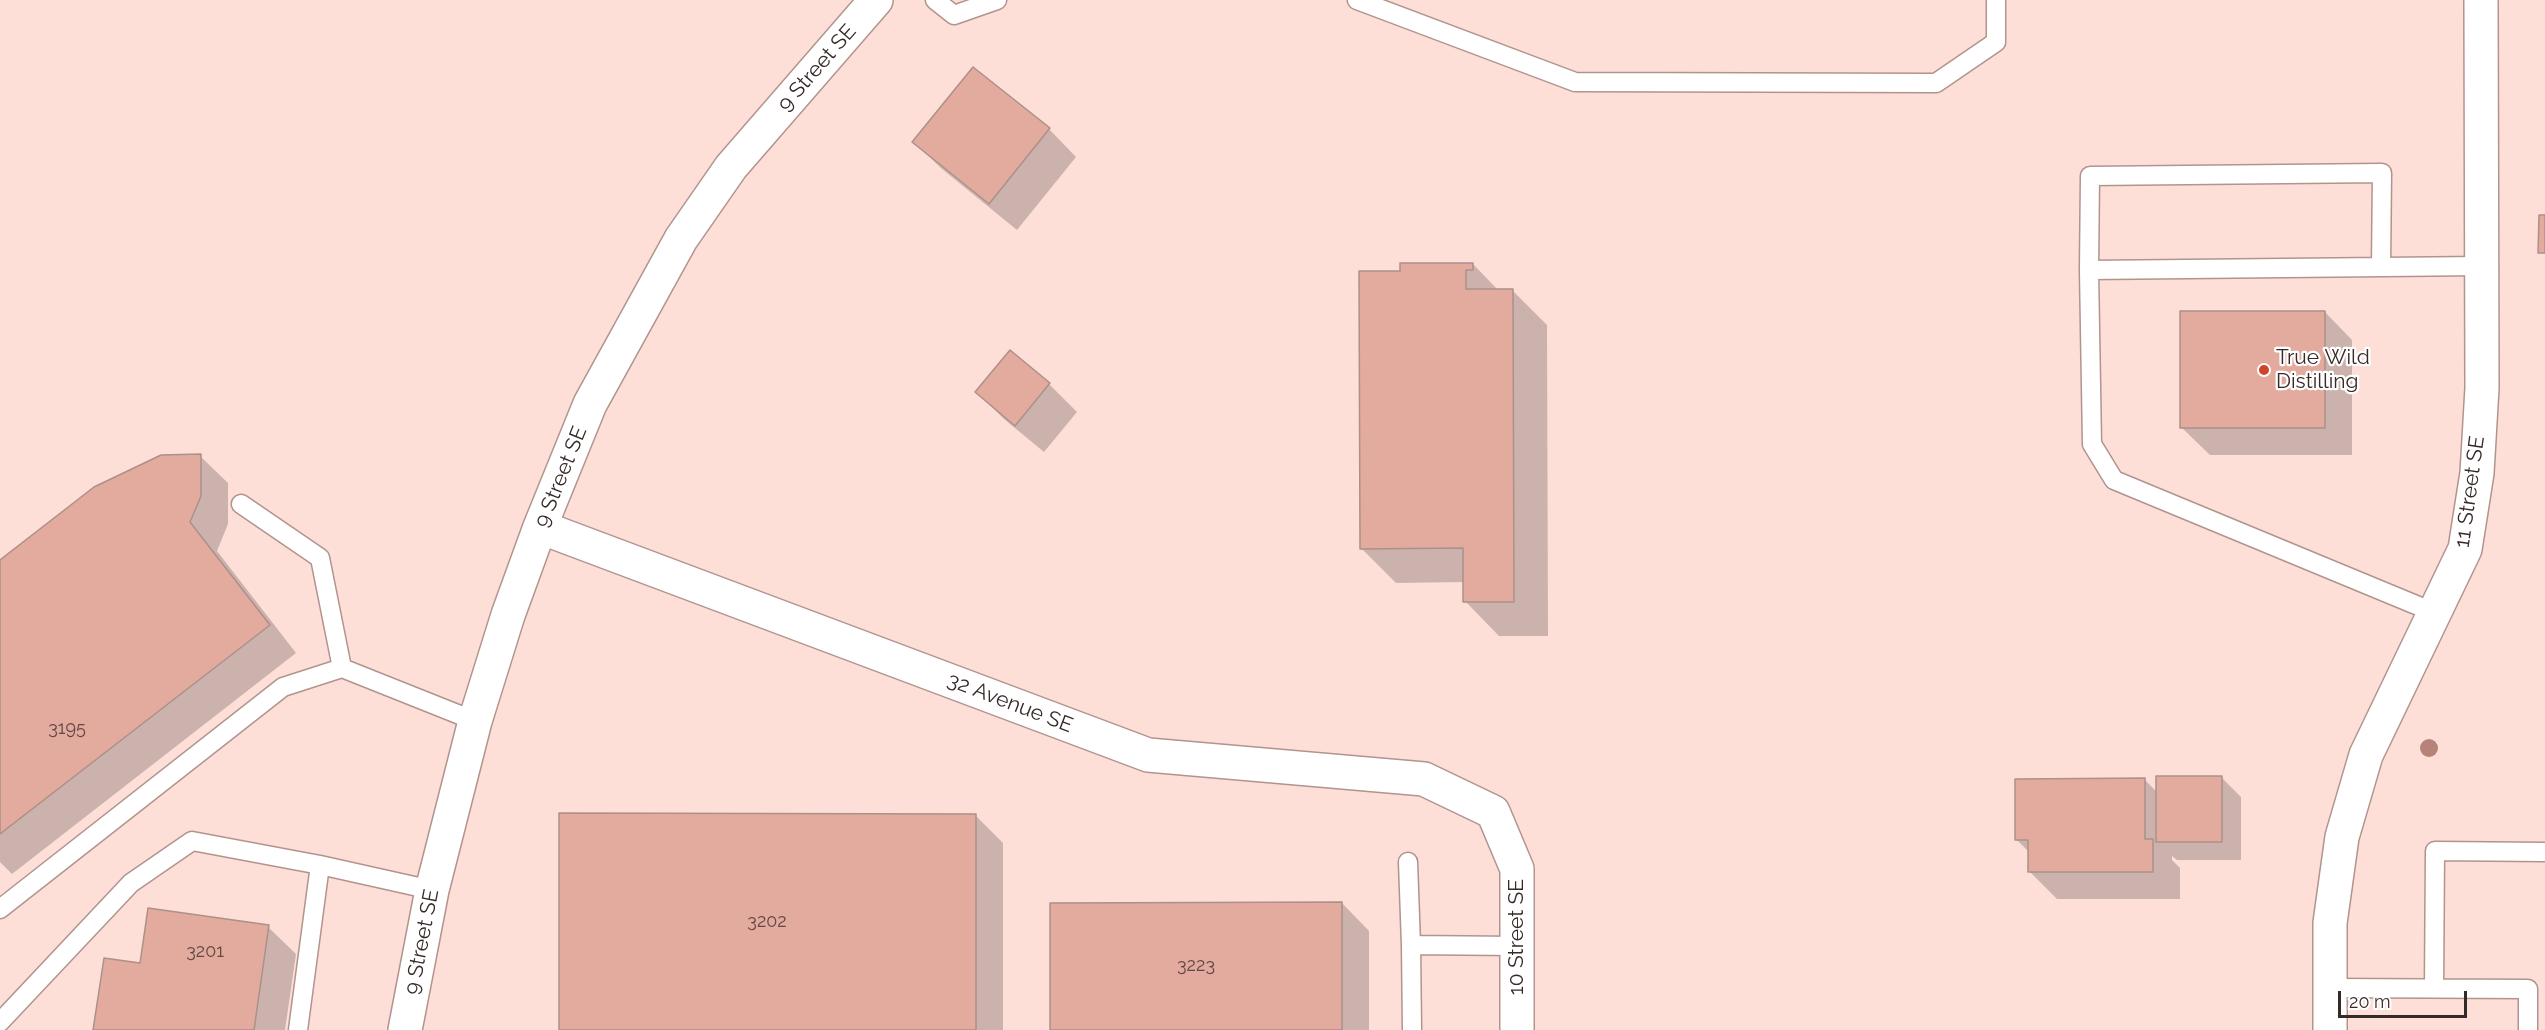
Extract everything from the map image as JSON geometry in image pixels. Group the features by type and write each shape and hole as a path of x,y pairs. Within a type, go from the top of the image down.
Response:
{"street":[{"name":"9 Street SE","path":"405,1030 432,890 475,721 508,615 540,527 590,404 681,239 731,167 876,0"},
{"name":"11 Street SE","path":"2330,1030 2330,923 2342,837 2366,755 2465,549 2477,473 2482,388 2481,0"},
{"name":"32 Avenue SE","path":"540,527 1148,755 1424,779 1493,812"},
{"name":"10 Street SE","path":"1493,812 1517,869 1517,1030"}],"lane":[{"path":"935,0 954,15 997,0"},
{"path":"1357,0 1575,82 1924,83 1936,83 1996,42 1996,0"},
{"path":"2381,267 2382,173 2090,176 2092,444 2114,480 2433,612"},
{"path":"2089,270 2481,266"},
{"path":"241,504 320,558 342,668"},
{"path":"0,909 283,687 342,668 475,721"},
{"path":"0,1022 131,883 192,841 320,865 432,890"},
{"path":"2434,988 2435,851 2545,852"},
{"path":"1408,862 1412,1030"},
{"path":"298,1030 320,865"},
{"path":"1411,945 1517,946"},
{"path":"2330,988 2528,989 2528,1030"}],"building":[{"path":"973,67 1050,128 989,204 912,142"},
{"path":"2539,215 2545,215 2545,253 2538,253"},
{"path":"1400,263 1473,263 1473,270 1466,270 1466,289 1513,289 1514,602 1463,602 1463,548 1360,549 1359,271 1400,271"},
{"path":"2180,311 2325,311 2325,428 2180,428"},
{"path":"1010,350 1050,383 1015,426 975,392"},
{"path":"201,454 201,496 190,522 270,625 0,834 0,560 94,487 161,455"},
{"path":"2156,776 2222,776 2222,842 2156,842"},
{"path":"2145,778 2145,839 2153,839 2153,872 2028,872 2028,840 2015,840 2015,779"},
{"path":"559,813 976,814 976,1030 559,1030"},
{"path":"1342,902 1342,1030 1050,1030 1050,903"},
{"path":"148,908 269,925 254,1030 93,1030 104,958 140,963"}],"place":[{"name":"True Wild Distilling","path":"2264,370"}]}
